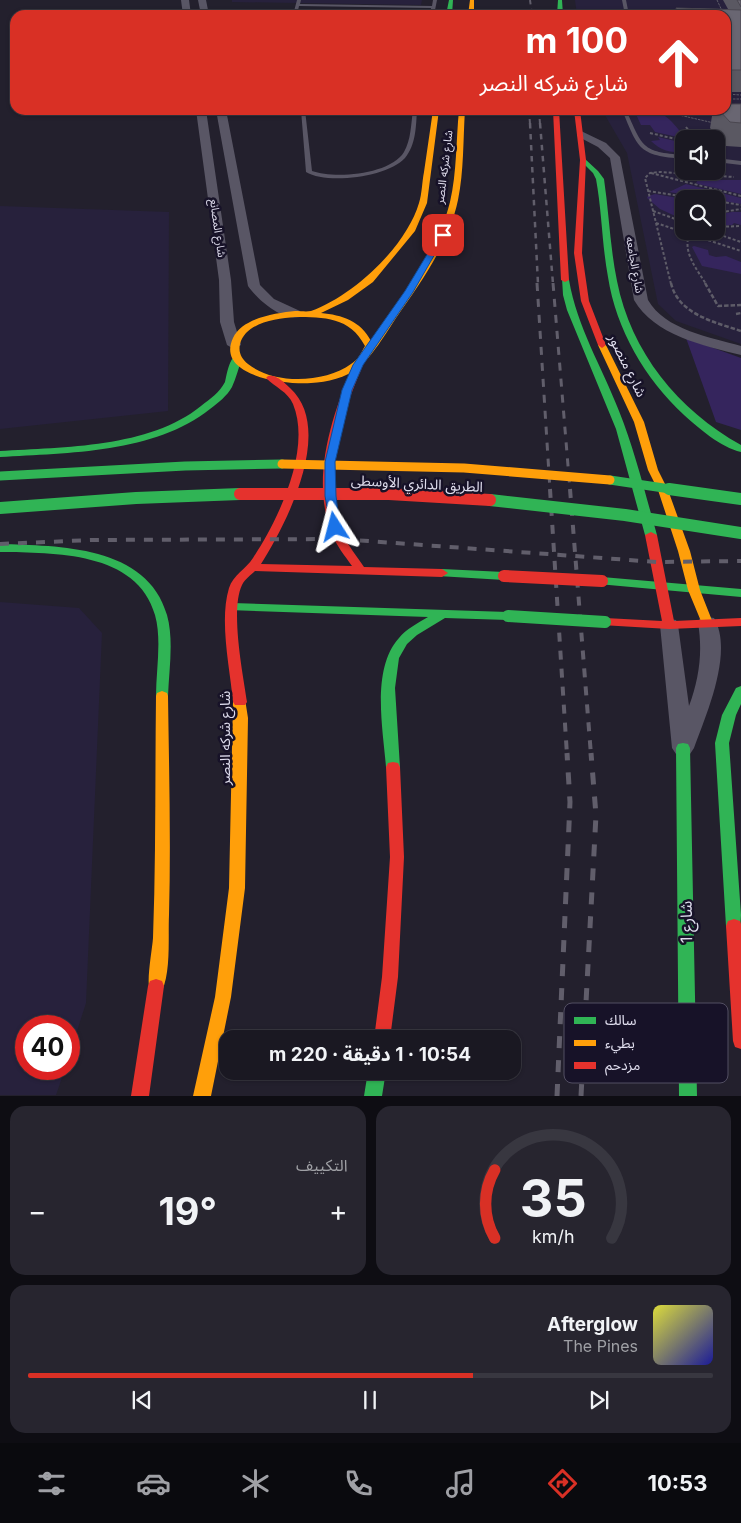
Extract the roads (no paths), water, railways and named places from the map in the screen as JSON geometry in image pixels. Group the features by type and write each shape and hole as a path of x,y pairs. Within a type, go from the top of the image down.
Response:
{"main road":[{"name":"شارع شركه النصر","path":"311,314 345,298 365,284 379,270 411,230 423,203 435,115"},
{"name":"شارع شركه النصر","path":"358,365 409,292 443,235 454,201 462,115"},
{"path":"556,115 563,260 567,300 576,327 608,395 625,440 654,551 669,624"},
{"name":"شارع منصور","path":"578,115 583,160 578,253 585,301 599,340 639,422 653,470 663,490 684,551 694,590 707,623"},
{"path":"583,160 596,172 600,179 614,291 634,340 669,394 685,412 706,429 741,449"},
{"path":"0,454 94,446 134,440 161,433 185,423 204,411 218,398 235,372 237,358 234,345 240,334 254,324 273,317 311,314 344,320 360,329 368,340 367,353"},
{"path":"237,358 250,370 271,378 312,380 337,375 358,365"},
{"path":"358,365 347,390 340,416 330,462 329,479 335,527 340,539 360,569"},
{"name":"شارع شركه النصر","path":"202,1096 223,997 237,888 241,718 232,607 233,594 242,575 253,567 285,513 297,470 302,430 303,418 300,407 293,396 271,378"},
{"name":"الطريق الدائري الأوسطى","path":"0,476 175,465 375,465 557,475 639,484 741,500"},
{"name":"الطريق الدائري الأوسطى","path":"0,508 175,495 370,494 468,499 556,507 741,533"},
{"path":"0,548 65,551 99,557 127,570 148,588 160,612 162,638 162,890 160,957 140,1096"},
{"path":"253,567 360,569 602,581 741,593"},
{"path":"232,607 508,616 669,624 741,622"},
{"path":"383,1030 392,959 397,857 389,696 390,666 399,645 410,635 442,614"},
{"path":"741,691 729,714 722,743 741,1041"},
{"name":"شارع 1","path":"683,748 687,1003"},
{"path":"373,1096 376,1080"},
{"name":"شارع 1","path":"688,1083 688,1096"}],"street":[{"name":"شارع المصانع","path":"202,115 225,280 227,322 234,345"},
{"name":"شارع المصانع","path":"222,115 254,286 269,302 295,314"},
{"path":"204,135 224,134"},
{"name":"شارع الجامعه","path":"581,134 602,145 615,157 641,300 646,311 668,326 741,351"},
{"name":"شارع 1","path":"683,748 709,675 712,651 707,623"},
{"name":"شارع 1","path":"669,624 683,748"}],"lane":[{"path":"298,2 434,8 435,0"},
{"path":"303,115 309,172 316,176 346,176 379,170 401,160 409,147 415,115"},
{"path":"626,115 640,145 645,150 661,156 675,157"},
{"path":"725,161 741,163"}],"railway":[{"path":"530,0 531,10"},
{"path":"529,115 530,124"},
{"path":"539,115 540,124"},
{"path":"530,123 538,284"},
{"path":"540,123 553,284"},
{"path":"537,283 550,490"},
{"path":"553,283 570,490"},
{"path":"550,489 554,555"},
{"path":"570,489 575,556"},
{"path":"0,544 92,540 340,539 554,555"},
{"path":"554,555 575,556"},
{"path":"554,555 567,755"},
{"path":"575,556 657,562 741,561"},
{"path":"575,556 591,755"},
{"path":"557,1096 570,802 567,753"},
{"path":"586,1003 596,815 591,753"},
{"path":"581,1096 582,1083"}]}
